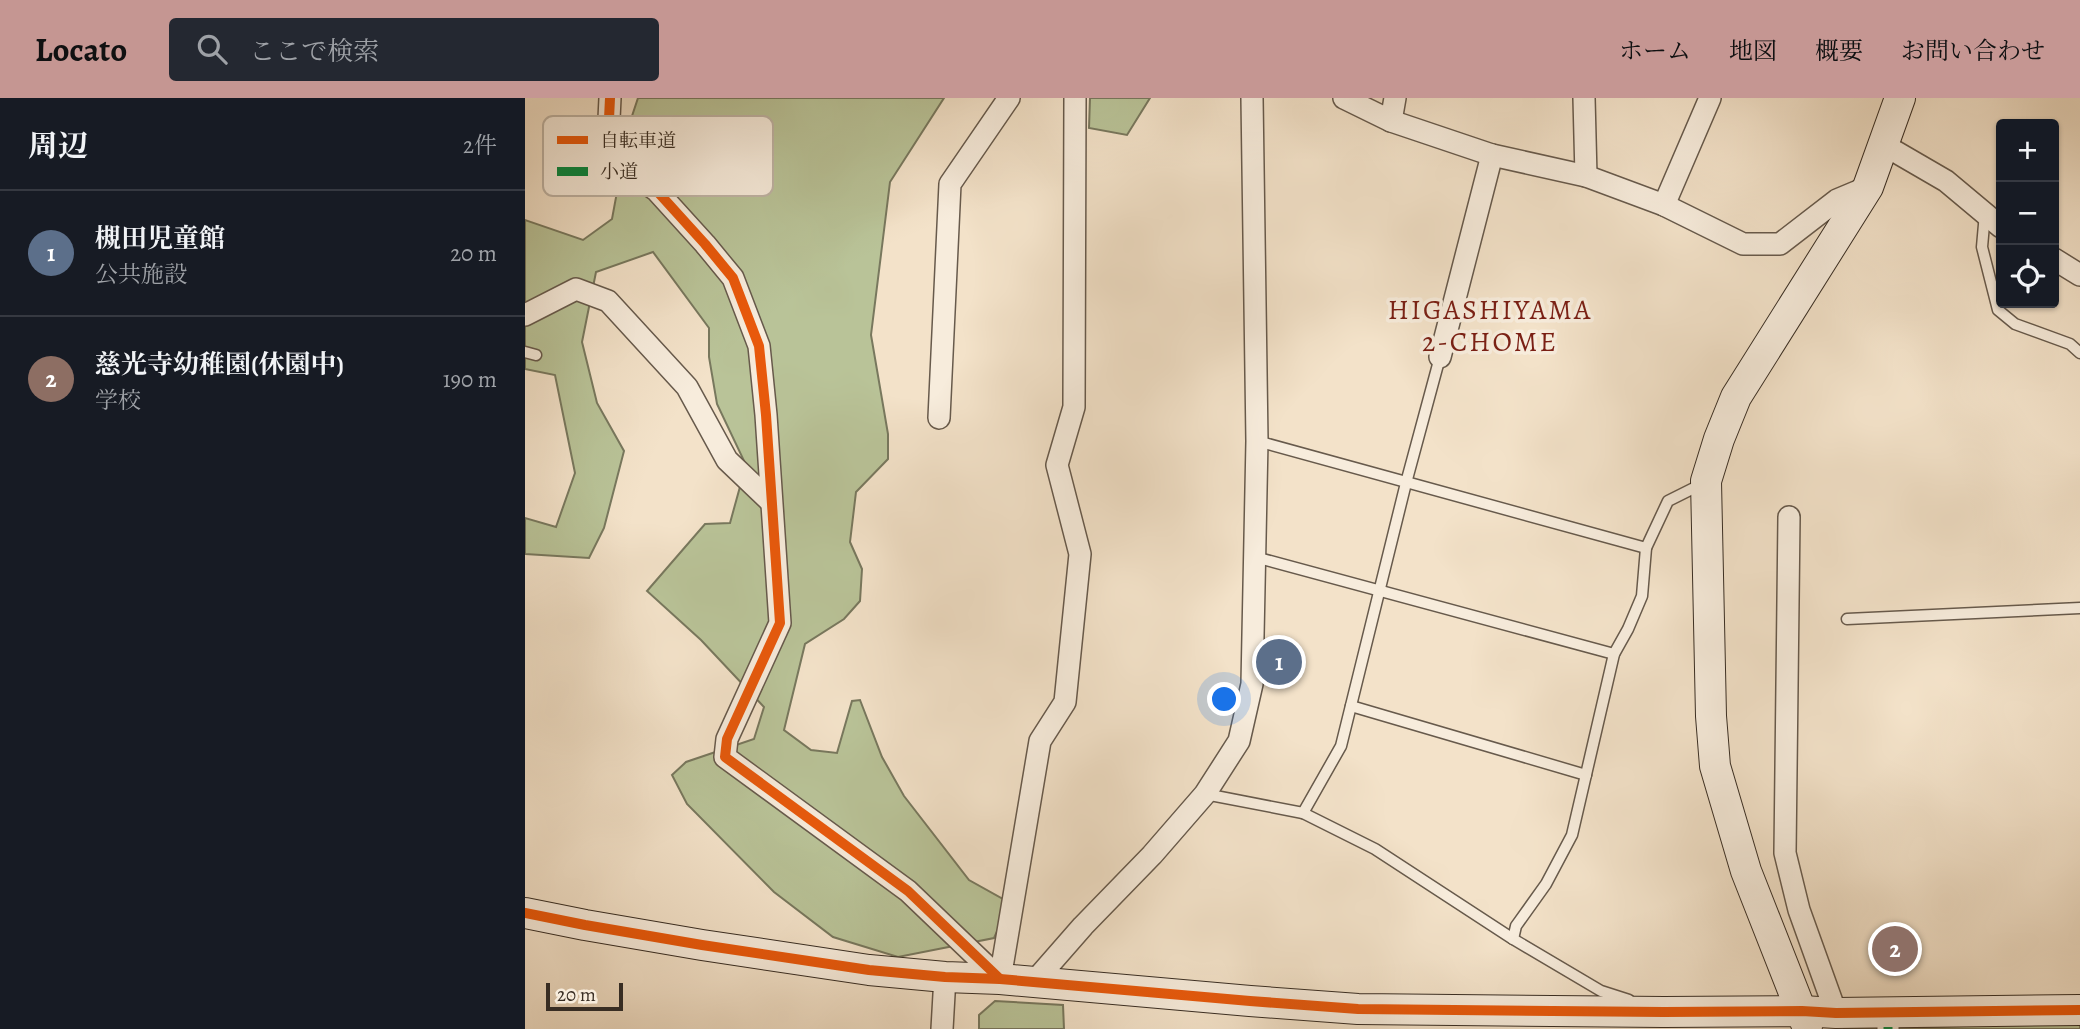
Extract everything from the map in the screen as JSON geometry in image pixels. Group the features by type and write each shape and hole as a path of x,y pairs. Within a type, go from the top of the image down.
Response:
{"street":[{"path":"609,116 610,98"},
{"path":"939,418 950,184 1009,98"},
{"path":"1000,979 1040,741 1065,702 1080,554 1057,465 1074,407 1075,98"},
{"path":"1034,982 1205,794 1239,741 1252,684 1255,557 1257,441 1252,98"},
{"path":"1344,98 1391,121 1492,155 1586,176 1664,205 1742,244 1780,244 1837,200 1868,187"},
{"path":"1391,121 1395,98"},
{"path":"1584,98 1586,176"},
{"path":"1664,205 1710,98"},
{"path":"1805,1020 1746,871 1715,766 1711,716 1706,481 1736,397 1868,187 1900,98"},
{"path":"1884,145 1946,181 1993,220"},
{"path":"1440,357 1492,155"},
{"path":"661,196 733,278 759,346 780,623 727,739 725,757 908,891 1000,979"},
{"path":"2059,262 2080,275"},
{"path":"525,315 576,289 608,301 687,387 727,460 771,502"},
{"path":"1789,517 1785,853 1799,910 1836,1013"},
{"path":"525,913 702,945 869,970 1358,1009 1457,1014 1664,1012 1805,1020 1836,1013 2080,1010"},
{"path":"942,1029 945,977"}],"lane":[{"path":"1993,220 1982,247 1998,310 2015,324 2070,344 2080,353"},
{"path":"1303,813 1341,746 1440,357"},
{"path":"1257,441 1646,548"},
{"path":"1513,939 1516,926 1546,884 1572,835 1614,654 1628,629 1641,596 1646,548 1668,501 1706,481"},
{"path":"1255,557 1614,654"},
{"path":"1847,619 2080,608"},
{"path":"1351,706 1586,775"},
{"path":"1205,794 1303,813 1375,849 1513,939 1601,991 1664,1012"}],"green space":[{"path":"638,98 944,98 890,182 871,335 888,434 888,459 856,492 850,542 862,569 860,601 844,619 805,644 784,730 811,750 837,753 852,701 860,700 882,757 904,796 969,880 1010,903 994,938 898,957 833,937 774,892 687,804 672,775 686,762 754,739 764,707 701,640 647,591 705,524 730,523 746,465 717,404 709,357 709,328 653,252 596,272 582,342 597,403 624,451 604,528 589,558 525,554 525,518 556,527 575,473 555,375 525,369 525,220 583,240 612,219 616,196 773,196 773,116 632,116"},
{"path":"1090,98 1150,98 1127,135 1089,128"},
{"path":"995,1001 1063,1005 1064,1029 979,1029 979,1015"},
{"path":"2080,1023 2080,1029 1843,1029"}],"cycle path":[{"path":"609,116 610,98"},
{"path":"661,196 733,278 759,346 780,623 727,739 725,757 908,891 1000,979"},
{"path":"525,913 702,945 869,970 1358,1009 1836,1013 2080,1010"}],"place":[{"name":"槻田児童館","path":"1279,662"},
{"name":"慈光寺幼稚園(休園中)","path":"1895,949"}],"district":[{"name":"HIGASHIYAMA 2-CHOME","path":"1490,325"}]}
